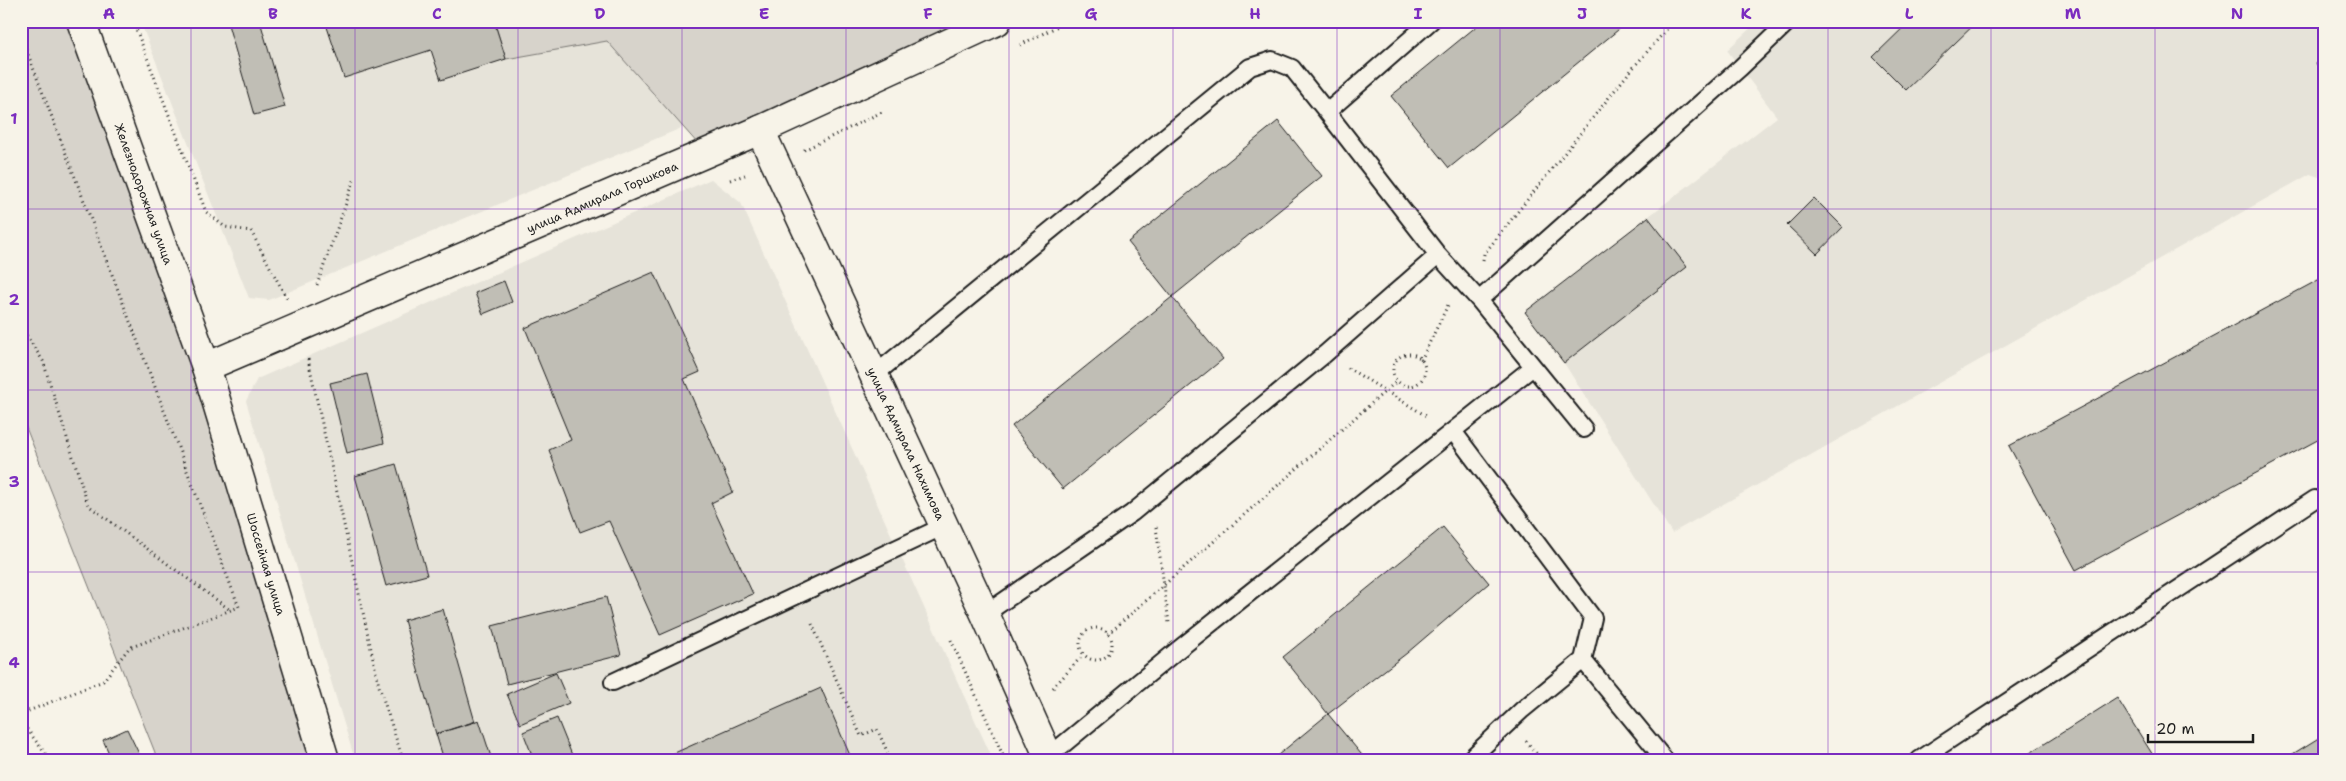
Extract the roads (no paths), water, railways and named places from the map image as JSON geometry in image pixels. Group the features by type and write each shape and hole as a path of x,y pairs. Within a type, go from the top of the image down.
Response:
{"street":[{"name":"Железнодорожная улица","path":"81,21 206,367"},
{"name":"улица Адмирала Горшкова","path":"206,367 302,328 760,130 997,21"},
{"name":"улица Адмирала Нахимова","path":"760,130 985,614 1049,758"},
{"name":"Шоссейная улица","path":"206,367 325,760"}],"lane":[{"path":"1327,112 1430,21"},
{"path":"1479,300 1740,68 1789,21"},
{"path":"874,376 1250,67 1272,60 1292,68 1438,255 1479,300 1584,429"},
{"path":"985,614 1132,513 1325,354 1438,255"},
{"path":"1049,758 1174,653 1533,367"},
{"path":"1452,431 1593,618 1583,660 1522,710 1469,760"},
{"path":"1919,760 2315,499"},
{"path":"613,682 944,526"},
{"path":"1583,660 1665,760"}]}
